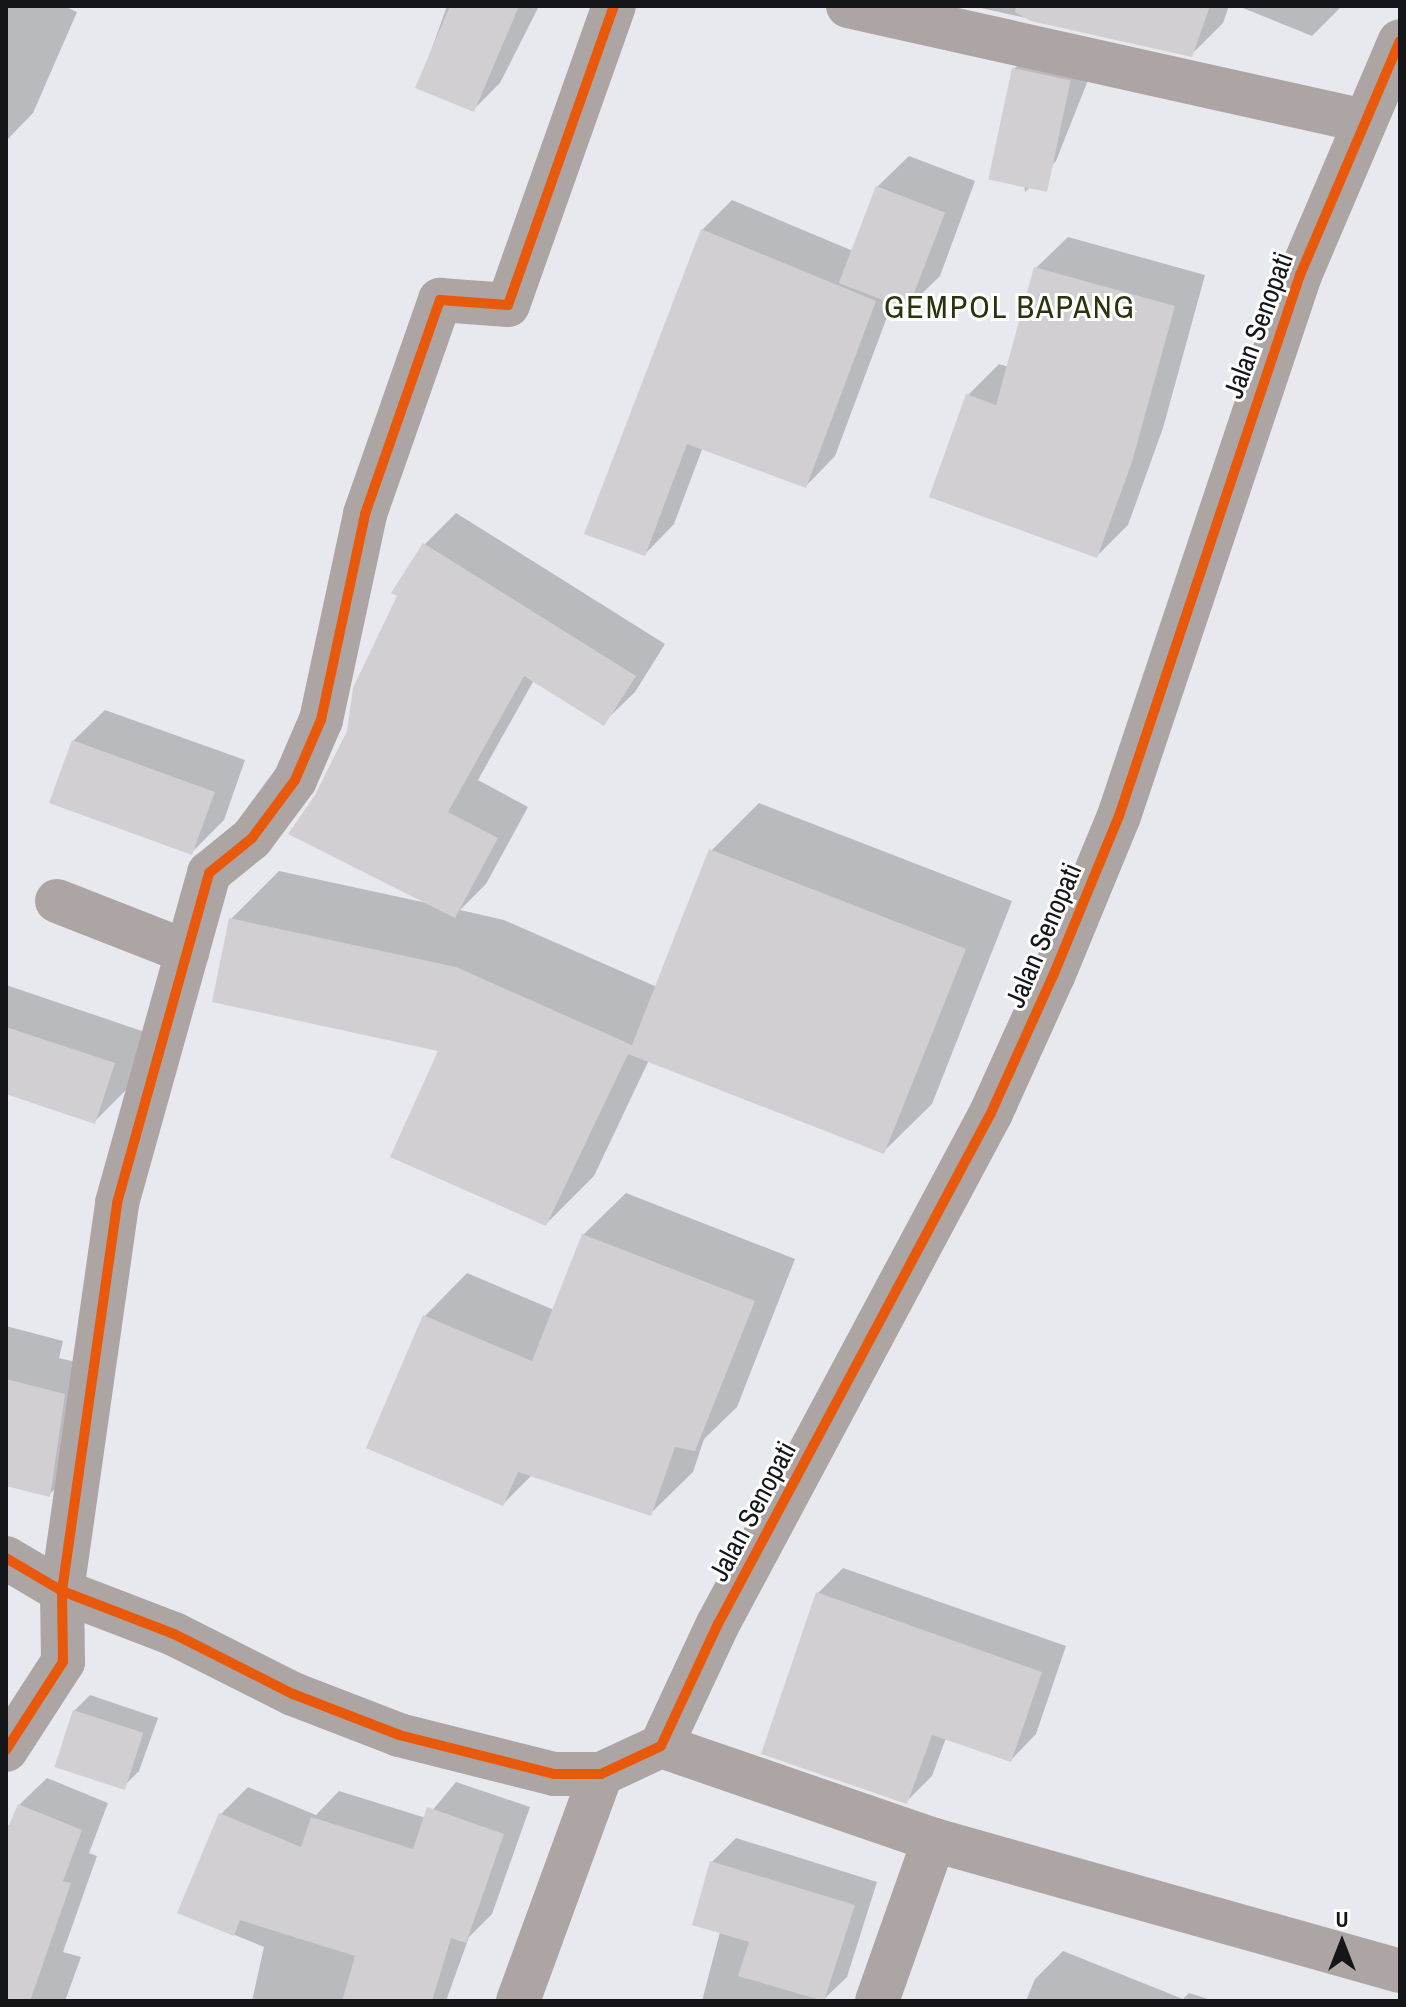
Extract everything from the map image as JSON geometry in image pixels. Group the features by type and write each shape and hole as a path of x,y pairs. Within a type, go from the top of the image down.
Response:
{"street":[{"path":"6,1750 63,1662 62,1591 117,1203 209,873 252,838 295,780 321,720 365,514 440,300 508,305 614,6"},
{"path":"848,6 1364,121"},
{"name":"Jalan Senopati","path":"661,1746 718,1624 991,1113 1053,976 1119,816 1295,290 1400,41"},
{"path":"57,901 187,952"},
{"path":"6,1558 62,1591 174,1634 293,1694 399,1735 554,1774 601,1774 661,1746 934,1840 1400,1971"},
{"path":"518,2001 601,1774"},
{"path":"877,2001 934,1840"}],"building":[{"path":"450,6 519,6 474,112 415,88"},
{"path":"1016,6 1210,6 1192,57 1031,21 1015,12"},
{"path":"1012,68 1071,80 1047,192 988,180"},
{"path":"876,186 945,213 908,310 839,283"},
{"path":"701,229 876,301 806,488 687,444 645,556 584,534"},
{"path":"1034,267 1175,306 1132,462 1097,558 929,497 966,394 996,405"},
{"path":"423,543 636,676 604,726 524,676 448,812 498,838 455,918 288,834 315,795 347,731 353,688 397,596 391,593"},
{"path":"72,740 215,792 192,855 49,803"},
{"path":"709,849 966,949 884,1154 628,1054 546,1226 390,1157 438,1051 212,1002 229,918 456,967 632,1045"},
{"path":"6,1027 115,1063 95,1124 6,1094"},
{"path":"582,1234 755,1301 695,1451 675,1447 651,1516 518,1472 503,1506 366,1448 423,1315 532,1361"},
{"path":"6,1379 65,1394 50,1497 6,1486"},
{"path":"816,1592 1042,1672 1011,1762 932,1735 907,1804 761,1754"},
{"path":"73,1710 143,1733 125,1790 54,1767"},
{"path":"18,1804 82,1830 63,1881 71,1883 30,2001 6,2001 6,1832"},
{"path":"427,1807 504,1834 466,1943 451,1938 432,2001 342,2001 355,1956 240,1920 234,1936 177,1913 219,1813 301,1847 311,1817 413,1849"},
{"path":"710,1861 855,1905 824,2001 738,1976 749,1942 692,1925"}],"cycle path":[{"path":"6,1750 63,1662 62,1591 117,1203 209,873 252,838 295,780 321,720 365,514 440,300 508,305 614,6"},
{"path":"6,1558 62,1591 174,1634 293,1694 399,1735 554,1774 601,1774 661,1746 718,1624 991,1113 1053,976 1119,816 1300,275 1400,41"}],"district":[{"name":"GEMPOL BAPANG","path":"1010,307"}]}
